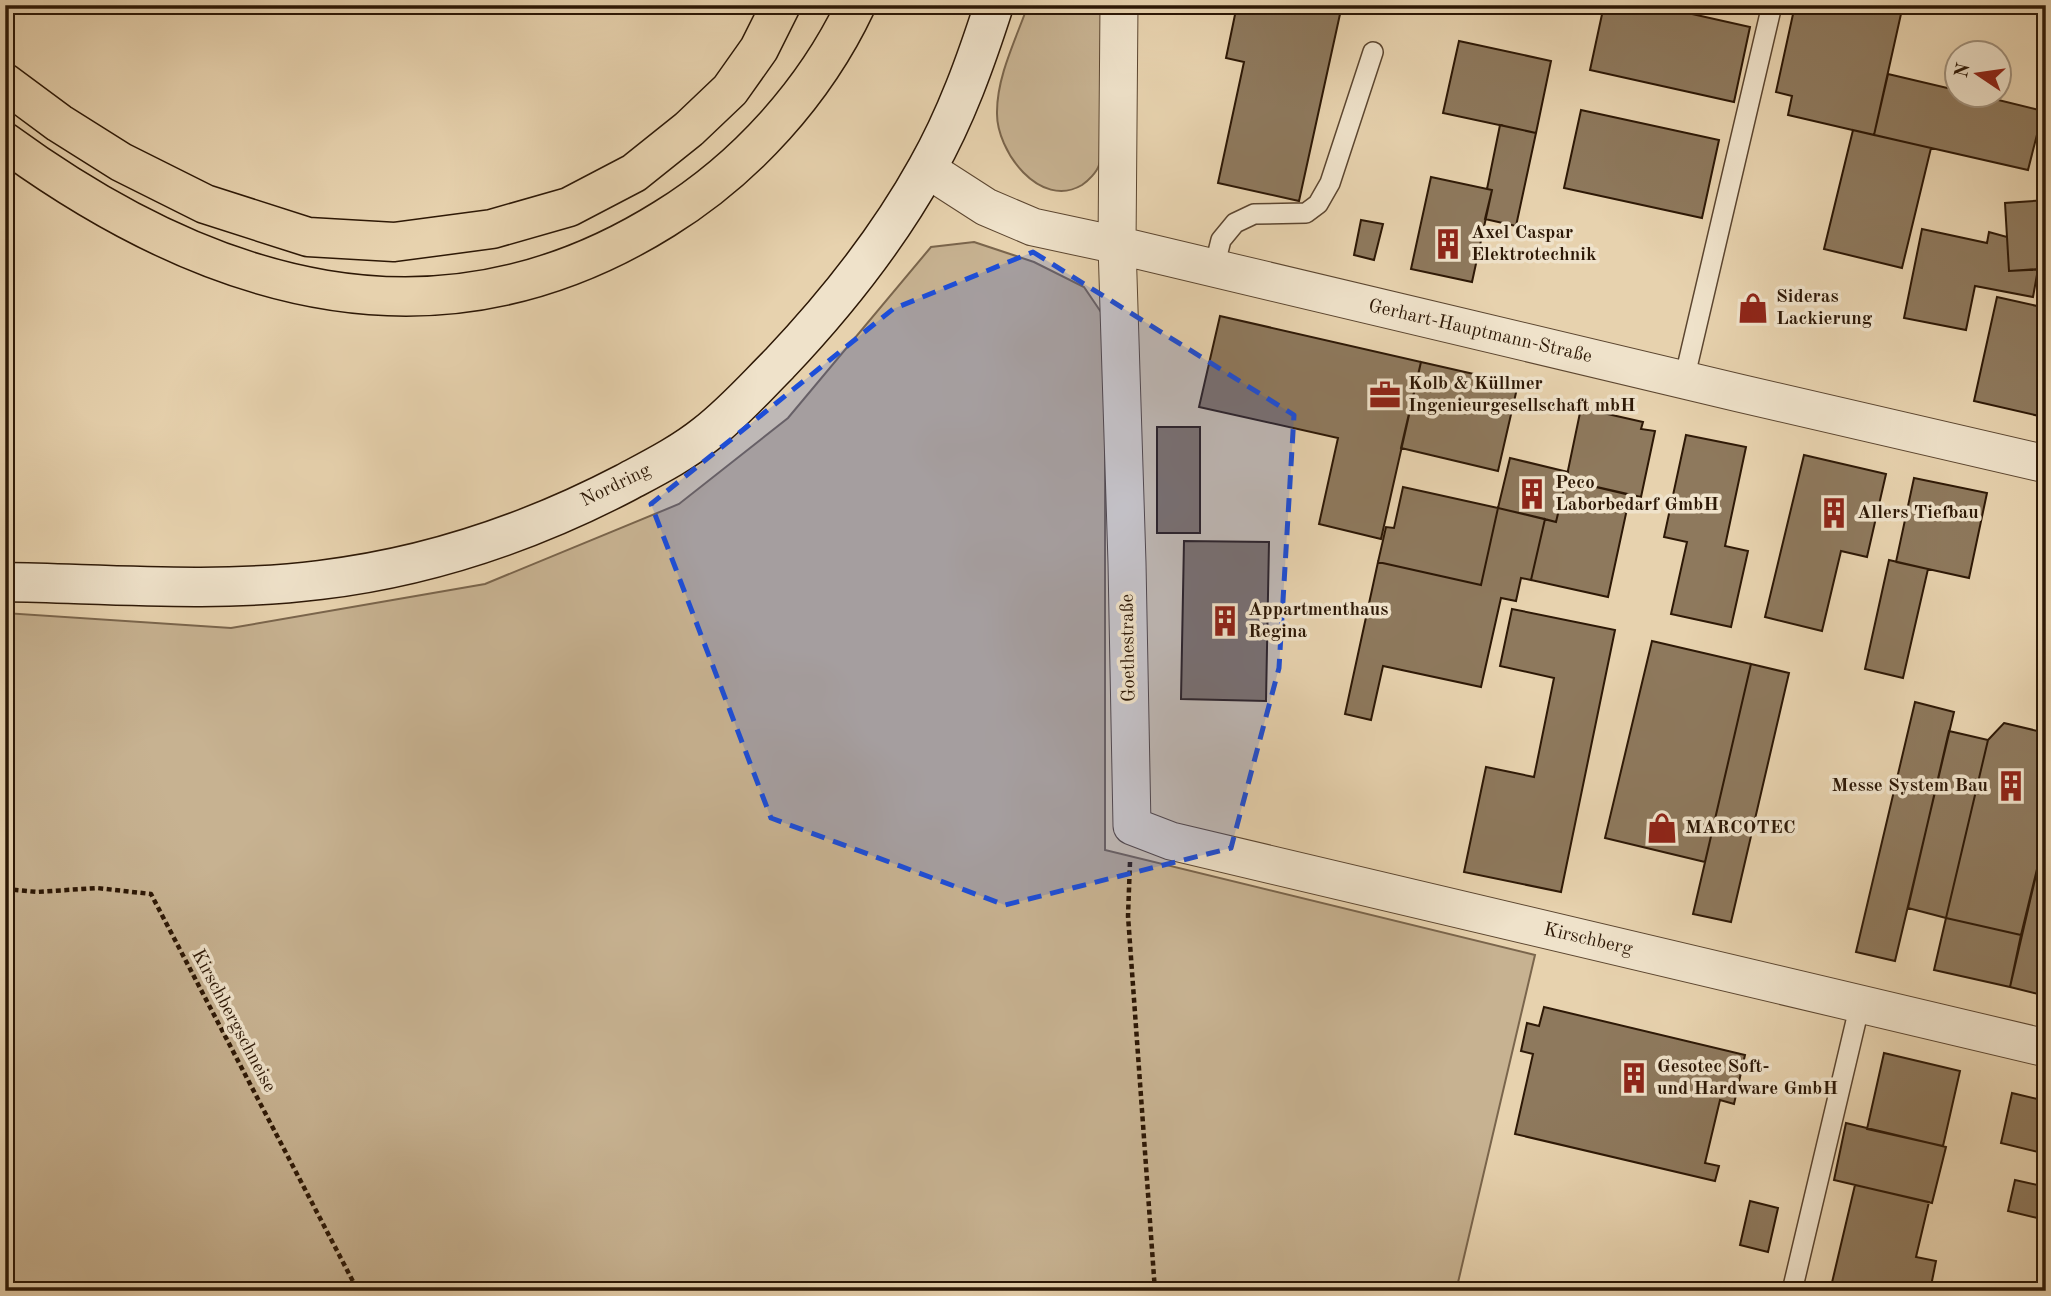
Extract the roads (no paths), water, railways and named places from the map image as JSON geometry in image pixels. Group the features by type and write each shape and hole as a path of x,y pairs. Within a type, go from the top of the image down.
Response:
{"highway":[{"path":"5,83 59,123 121,162 205,204 308,237 394,242 492,229 569,207 634,173 689,130 730,90 759,49 781,5"},
{"path":"5,142 68,186 134,225 195,253 248,272 307,287 358,294 414,296 482,291 539,278 593,257 646,230 695,200 740,162 782,117 821,68 856,5"}],"main road":[{"name":"Nordring","path":"5,582 234,587 321,580 419,562 493,542 597,498 665,462 705,435 741,403 800,342 869,258 927,169 956,110 994,5"}],"street":[{"name":"Goethestraße","path":"1119,5 1117,244 1127,550 1132,826"},
{"name":"Gerhart-Hauptmann-Straße","path":"927,169 986,207 1033,227 1117,244 2046,464"},
{"name":"Kirschberg","path":"1132,826 1171,841 2046,1048"}],"lane":[{"path":"1684,380 1772,5"},
{"path":"1214,268 1221,240 1235,223 1254,214 1306,213 1318,204 1330,183 1373,52"},
{"path":"1792,1291 1860,1004"}],"place":[{"name":"Axel Caspar Elektrotechnik","path":"1448,244"},
{"name":"Sideras Lackierung","path":"1753,308"},
{"name":"Kolb & Küllmer Ingenieurgesellschaft mbH","path":"1385,395"},
{"name":"Peco Laborbedarf GmbH","path":"1532,494"},
{"name":"Allers Tiefbau","path":"1834,513"},
{"name":"Appartmenthaus Regina","path":"1225,621"},
{"name":"Messe System Bau","path":"2011,786"},
{"name":"MARCOTEC","path":"1662,828"},
{"name":"Gesotec Soft- und Hardware GmbH","path":"1634,1078"}]}
